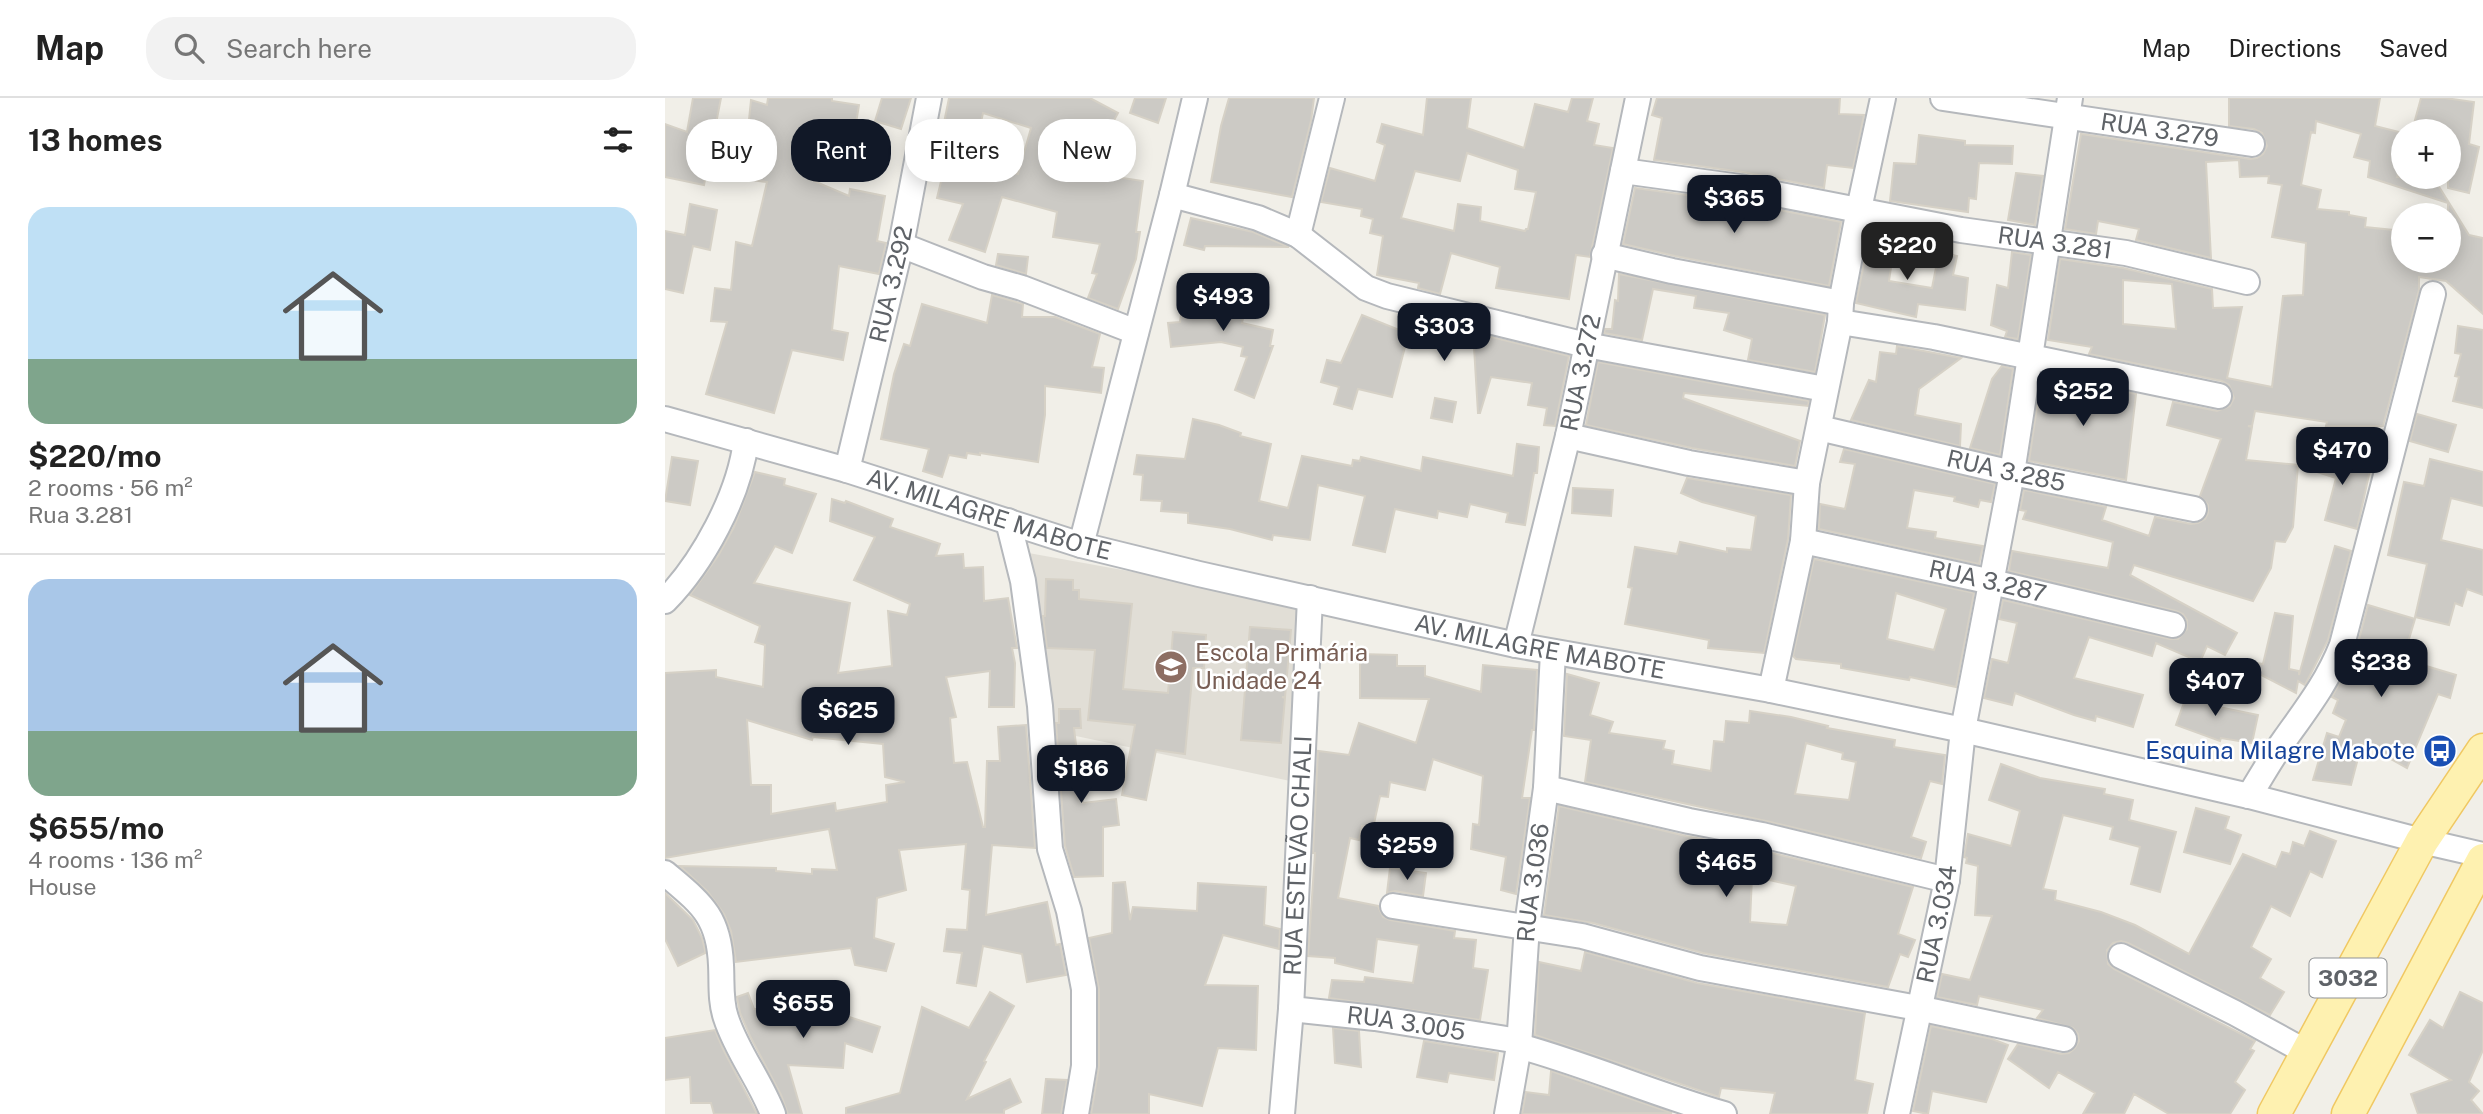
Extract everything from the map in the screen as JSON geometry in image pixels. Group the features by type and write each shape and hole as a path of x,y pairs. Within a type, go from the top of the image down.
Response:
{"main road":[{"path":"2422,841 2478,759"},
{"name":"3032","path":"2274,1114 2422,841"},
{"path":"2348,1114 2470,905 2483,857"}],"street":[{"name":"RUA 3.292","path":"847,470 901,245 929,98"},
{"path":"1081,545 1173,195 1195,98"},
{"path":"1298,234 1332,98"},
{"name":"RUA 3.272","path":"1516,645 1568,436 1638,98"},
{"path":"1771,690 1803,541 1807,483 1883,98"},
{"name":"RUA 3.279","path":"1944,98 2069,108 2252,144"},
{"name":"RUA 3.034","path":"1897,1114 1947,880 1963,730 2012,473 2069,108"},
{"name":"RUA 3.281","path":"1623,171 1740,187 1961,230 2126,253 2247,282"},
{"path":"1173,195 1258,218 1298,234 1366,288 1387,296 1586,345 1825,389"},
{"path":"901,245 1136,332"},
{"path":"1604,255 1934,337 2219,396"},
{"path":"2249,796 2284,741 2314,701 2342,645 2433,294"},
{"name":"AV. MILAGRE MABOTE","path":"665,419 847,470 1081,545 1516,645 1771,690 1963,730 2249,796 2483,857"},
{"name":"RUA 3.285","path":"1819,428 2012,473 2194,509"},
{"path":"1568,436 1689,463 1807,483"},
{"path":"665,601 694,567 708,544 734,489 744,460 746,441"},
{"path":"1008,521 1023,581 1040,706 1050,849 1072,922 1084,989 1084,1066 1076,1114"},
{"name":"RUA 3.287","path":"1803,541 2173,625"},
{"name":"RUA ESTEVÃO CHALI","path":"1282,1114 1291,1009 1310,598"},
{"name":"RUA 3.036","path":"1507,1114 1519,1044 1527,926 1546,788 1553,652"},
{"path":"1546,788 1762,835 1947,880"},
{"path":"665,873 687,890 708,912 716,930 724,1015 773,1114"},
{"path":"1393,906 1582,936 1753,980 1918,1008 2063,1039"},
{"path":"2121,956 2308,1053"},
{"name":"RUA 3.005","path":"1291,1009 1375,1018 1519,1044 1580,1064 1626,1084 1721,1114"}],"shaded area":[{"name":"Escola Primária Unidade 24","path":"1023,552 1305,603 1295,782 1052,731"}],"building":[{"path":"693,98 721,98 717,119 689,119"},
{"path":"768,98 832,98 832,101 859,105 857,119 791,119 791,182 816,182 849,196 850,189 885,196 877,241 886,243 879,274 839,266 832,330 848,333 843,360 792,350 774,413 706,394 727,322 711,321 715,288 731,290 736,242 752,246 767,182 777,182 777,119 749,119 751,100 767,105"},
{"path":"882,98 911,98 901,129 891,126 891,119 876,119"},
{"path":"949,98 1090,98 1118,113 1115,119 1038,119 1038,182 1143,181 1136,232 1140,232 1136,259 1118,309 1088,298 1097,274 1092,273 1100,244 1053,237 1057,212 1002,197 985,252 949,240 963,204 937,198 941,182 1024,182 1024,153 1031,128 1024,126 1024,119 1002,119 983,113 982,119 945,119"},
{"path":"1135,98 1166,98 1158,123 1130,113"},
{"path":"1229,98 1314,98 1292,197 1211,182"},
{"path":"1427,98 1471,98 1467,128 1524,148 1535,104 1568,112 1572,98 1593,98 1587,121 1599,124 1594,145 1613,148 1590,257 1576,255 1569,299 1496,288 1500,267 1451,253 1440,294 1418,288 1419,283 1377,275 1383,236 1370,233 1373,219 1361,216 1362,209 1321,202 1330,168 1375,181 1385,145 1377,142 1382,124 1423,135","holes":["1467,153 1518,170 1515,189 1536,192 1528,229 1525,231 1480,221 1481,207 1458,204 1454,231 1401,218 1415,171 1460,181"]},
{"path":"1657,98 1840,98 1839,114 1864,115 1853,168 1827,165 1824,188 1743,172 1654,160 1662,118 1652,115"},
{"path":"2229,98 2380,98 2375,126 2391,130 2391,184 2368,177 2370,161 2354,157 2361,134 2316,121 2315,133 2311,132 2301,185 2321,190 2317,209 2349,212 2349,215 2366,218 2365,227 2391,230 2391,273 2461,273 2461,222 2469,235 2483,238 2483,314 2446,281 2419,277 2419,290 2383,426 2326,426 2327,422 2255,411 2252,426 2248,426 2252,427 2246,460 2298,465 2293,527 2285,542 2275,541 2271,568 2253,601 2134,565 2130,575 2237,633 2225,655 2207,646 2200,662 2156,643 2152,656 2089,637 2074,678 2143,695 2133,727 2096,716 2095,721 2074,715 2015,693 2012,705 1984,698 1992,659 2008,663 2017,623 1999,619 2003,600 2170,639 2178,639 2187,629 2187,620 2183,614 2176,611 2009,571 2012,551 2108,568 2113,542 2023,519 2026,511 2020,510 2024,490 2106,507 2102,520 2149,536 2155,517 2198,523 2205,519 2208,513 2208,505 2200,496 2221,439 2167,425 2173,402 2217,411 2230,406 2234,398 2229,385 2222,381 2089,354 2092,347 2048,340 2060,259 2123,268 2212,289 2213,308 2242,307 2227,378 2272,387 2283,296 2303,295 2306,243 2272,237 2282,185 2268,183 2269,176 2240,177 2239,160 2206,162 2211,258 2136,240 2139,229 2098,221 2096,234 2065,229 2081,134 2250,159 2263,154 2267,146 2262,133 2254,129 2229,126","holes":["2123,280 2172,284 2176,329 2123,324"]},
{"path":"2421,98 2474,102 2469,144 2479,147 2469,193 2452,189 2461,189 2461,119 2415,119"},
{"path":"665,124 686,132 686,181 665,177"},
{"path":"1919,135 1965,141 1965,145 2013,146 2012,164 1979,163 1976,199 1969,198 1968,212 1890,201 1894,163 1916,164"},
{"path":"2016,173 2043,176 2035,225 2008,220"},
{"path":"1635,188 1738,202 1841,222 1829,286 1623,244"},
{"path":"2405,189 2440,189 2449,203"},
{"path":"690,204 717,210 710,250 693,246 683,293 665,289 665,231 685,235"},
{"path":"1191,218 1253,232 1289,247 1205,246 1204,250 1184,245"},
{"path":"1871,228 1897,233 1883,266 1891,267 1889,281 1932,288 1939,252 1957,256 1953,275 1968,278 1965,310 1918,304 1916,317 1856,303"},
{"path":"2012,252 2031,255 2018,339 2005,337 2007,331 1991,325 1997,285 2008,288"},
{"path":"998,254 1028,257 1026,274 996,265"},
{"path":"1619,274 1825,315 1815,372 1748,360 1752,339 1724,330 1729,313 1694,308 1696,296 1653,289 1642,340 1604,333 1605,329 1612,329 1615,300 1618,301"},
{"path":"1185,287 1205,290 1204,294 1246,304 1242,323 1273,330 1270,346 1273,346 1254,398 1235,390 1247,357 1241,356 1243,347 1221,342 1171,347 1168,323 1180,322"},
{"path":"992,295 1023,304 1022,317 1055,317 1100,334 1092,367 1104,368 1101,393 1045,386 1045,415 1038,462 967,453 966,458 949,455 942,477 923,471 929,449 881,439 894,374 904,344 910,346 922,304 987,323"},
{"path":"1362,315 1404,332 1409,317 1569,356 1555,426 1544,425 1547,408 1528,405 1532,383 1491,377 1478,413 1474,347 1406,343 1392,397 1358,389 1352,409 1334,404 1339,387 1321,382 1327,360 1341,363"},
{"path":"2458,326 2483,330 2483,408 2453,401 2459,377 2455,376 2461,354 2455,353"},
{"path":"1897,346 1961,358 1919,389 1915,415 1961,424 1960,446 1851,420 1869,380 1876,382 1880,352 1896,354"},
{"path":"1598,362 1809,401 1808,406 1684,393 1683,398 1800,441 1795,466 1692,448 1586,425"},
{"path":"2002,366 2013,369 2000,455 1970,448 1992,379"},
{"path":"2041,380 2080,382 2136,394 2126,480 2029,461"},
{"path":"1435,398 1456,402 1452,422 1431,418"},
{"path":"2417,414 2456,425 2448,452 2410,441"},
{"path":"1193,419 1219,425 1241,433 1240,436 1271,444 1259,501 1288,508 1302,456 1352,466 1353,460 1360,461 1361,457 1421,471 1423,457 1513,476 1517,444 1539,447 1537,473 1534,473 1525,525 1506,522 1508,513 1470,504 1467,517 1438,511 1437,518 1395,509 1385,552 1353,545 1365,496 1318,485 1310,540 1273,535 1272,540 1230,529 1188,523 1188,513 1161,511 1162,501 1141,500 1143,475 1134,474 1137,455 1185,459"},
{"path":"2316,448 2353,460 2352,466 2370,470 2357,529 2325,520 2336,478 2308,469"},
{"path":"1844,449 1995,484 1991,502 1980,500 1978,507 1954,501 1955,497 1914,490 1907,528 1936,532 1935,538 1983,546 1979,564 1819,529 1820,504 1845,509 1855,464 1840,462"},
{"path":"672,457 698,461 690,505 665,501"},
{"path":"2430,459 2483,472 2483,506 2451,498 2441,540 2483,550 2483,595 2467,589 2462,606 2455,603 2449,625 2415,617 2427,564 2388,555 2404,482 2424,486"},
{"path":"755,472 785,479 784,485 816,494 792,553 775,546 754,583 850,603 838,673 892,666 888,611 907,615 910,604 854,580 875,537 830,521 832,499 845,503 846,501 893,519 890,527 940,544 936,556 963,554 964,568 983,567 984,601 1008,598 1017,648 1012,648 1015,663 1014,707 989,707 990,671 946,677 956,717 950,718 954,763 967,762 985,827 987,761 1000,761 998,727 1026,725 1035,848 992,845 986,915 1047,902 1056,945 1060,944 1066,975 1027,982 1022,954 983,946 976,986 957,983 962,953 944,951 947,929 967,930 970,890 962,889 966,844 899,850 906,890 877,898 874,938 894,944 886,971 855,965 851,948 736,962 731,931 724,914 708,892 680,866 776,868 776,871 812,874 812,869 837,870 829,829 665,858 665,673 716,670 716,677 763,687 765,645 755,642 760,626 690,595 718,556 734,527","holes":["747,720 812,740 813,737 883,744 885,777 905,782 886,785 887,802 836,811 835,803 771,814 771,785 751,785"]},
{"path":"1687,478 1791,495 1788,539 1764,653 1708,648 1709,640 1625,624 1632,588 1628,587 1635,547 1677,554 1680,542 1727,552 1727,548 1751,550 1756,516 1702,502 1681,493"},
{"path":"1573,488 1613,490 1611,516 1572,513"},
{"path":"2335,546 2351,551 2328,640 2305,685 2298,681 2296,693 2242,665 2244,661 2263,664 2275,613 2293,616 2289,669 2299,671 2299,675"},
{"path":"1814,559 1974,593 1956,687 1910,677 1909,680 1841,668 1841,664 1796,659 1793,656","holes":["1896,593 1946,609 1934,650 1887,639"]},
{"path":"1046,579 1073,580 1073,590 1079,590 1079,599 1132,604 1123,689 1168,693 1173,632 1206,635 1204,668 1193,668 1185,754 1156,750 1146,800 1122,795 1135,725 1088,720 1095,650 1047,648 1043,616"},
{"path":"2368,605 2415,619 2403,659 2456,675 2450,698 2438,694 2407,768 2362,743 2351,785 2313,780 2327,733 2339,737 2346,720 2333,713 2338,700 2332,697 2356,651"},
{"path":"1250,627 1291,630 1285,697 1282,697 1285,698 1281,743 1241,740"},
{"path":"1360,654 1397,655 1397,666 1425,666 1425,676 1481,692 1483,665 1537,670 1534,730 1522,798 1530,798 1516,894 1501,890 1506,857 1471,849 1473,824 1479,825 1483,776 1433,759 1425,790 1390,782 1388,797 1380,796 1373,828 1362,826 1359,840 1350,838 1338,898 1378,906 1383,917 1390,920 1455,931 1454,938 1476,940 1473,968 1488,970 1480,1020 1329,998 1332,980 1364,982 1365,977 1413,983 1419,945 1377,939 1373,972 1335,963 1335,958 1308,956 1318,751 1349,755 1359,723 1416,743 1429,699 1360,698"},
{"path":"1567,674 1599,683 1590,715 1613,722 1609,733 1665,741 1663,749 1674,751 1672,764 1711,771 1714,741 1724,742 1726,721 1749,723 1750,711 1791,717 1828,726 1827,728 1895,740 1894,747 1945,755 1942,784 1930,781 1911,837 1926,842 1921,858 1585,782 1591,740 1564,736","holes":["1806,743 1843,753 1842,759 1856,762 1849,800 1795,794"]},
{"path":"2191,683 2214,692 2209,705 2258,715 2252,743 2221,738 2220,741 2176,725"},
{"path":"1059,709 1080,709 1081,728 1074,728 1083,803 1116,799 1119,825 1103,827 1103,876 1074,877 1065,846 1056,723 1059,723"},
{"path":"2001,764 2040,778 2105,789 2104,794 2133,800 2129,820 2176,832 2160,892 2131,884 2140,847 2110,839 2113,827 2063,815 2043,889 2056,891 2055,900 2101,912 2135,925 2189,954 2243,854 2276,867 2282,852 2290,854 2293,842 2304,846 2310,831 2336,841 2322,877 2310,871 2290,916 2271,906 2251,947 2271,959 2260,978 2284,992 2270,1015 2128,943 2113,943 2107,950 2108,964 2114,969 2255,1041 2250,1049 2254,1051 2235,1082 2245,1090 2230,1114 2169,1114 2134,1094 2124,1114 2083,1114 2095,1093 2058,1072 2049,1088 2008,1059 2018,1044 2061,1054 2069,1053 2079,1041 2073,1028 2037,1018 2043,1010 1979,996 1977,1005 1937,997 1942,974 1970,980 1992,916 1975,915 1978,866 1966,863 1967,858 1964,857 1968,834 2011,846 2020,811 1989,800"},
{"path":"1559,806 1913,887 1898,934 1915,940 1908,957 1900,954 1888,987 1703,953 1593,923 1544,915","holes":["1752,876 1796,886 1787,925 1750,922"]},
{"path":"2196,808 2229,817 2225,829 2241,835 2230,864 2184,852"},
{"path":"1390,868 1426,873 1423,896 1395,891 1387,893"},
{"path":"1125,882 1130,920 1133,907 1197,911 1198,883 1266,887 1264,925 1280,929 1279,949 1223,935 1205,985 1258,986 1256,1050 1218,1048 1202,1106 1149,1094 1149,1114 1091,1114 1099,1066 1099,989 1089,938 1112,933 1113,883"},
{"path":"665,893 693,920 705,950 705,953 678,966 665,939"},
{"path":"1585,952 1697,983 1865,1013 1855,1080 1873,1084 1867,1114 1770,1114 1775,1093 1721,1088 1719,1097 1535,1035 1539,962 1581,971"},
{"path":"990,992 1014,1006 967,1099 1010,1079 1021,1102 1004,1110 1004,1114 846,1114 846,1108 900,1093 922,1007 969,1028"},
{"path":"2460,992 2483,1003 2483,1050 2469,1082 2479,1091 2471,1100 2483,1114 2418,1114 2411,1094 2451,1080 2409,1055 2430,1020 2443,1028"},
{"path":"748,993 754,1009 844,1006 840,1014 880,1027 872,1052 845,1043 843,1068 788,1065 802,1114 788,1114 740,1013 737,997"},
{"path":"1931,1026 2008,1045 1986,1102 1932,1091 1928,1114 1913,1111"},
{"path":"1333,1028 1359,1031 1361,1067 1335,1063"},
{"path":"715,1030 757,1114 714,1114 711,1103 691,1103 690,1077 665,1080 665,1038"},
{"path":"1424,1041 1498,1053 1494,1080 1449,1073 1447,1082 1417,1077"},
{"path":"1551,1071 1672,1113 1522,1114 1526,1092 1549,1095"},
{"path":"1046,1079 1067,1080 1061,1114 1042,1114"}],"place":[{"name":"Escola Primária Unidade 24","path":"1171,667"},
{"name":"Esquina Milagre Mabote","path":"2440,751"}]}
